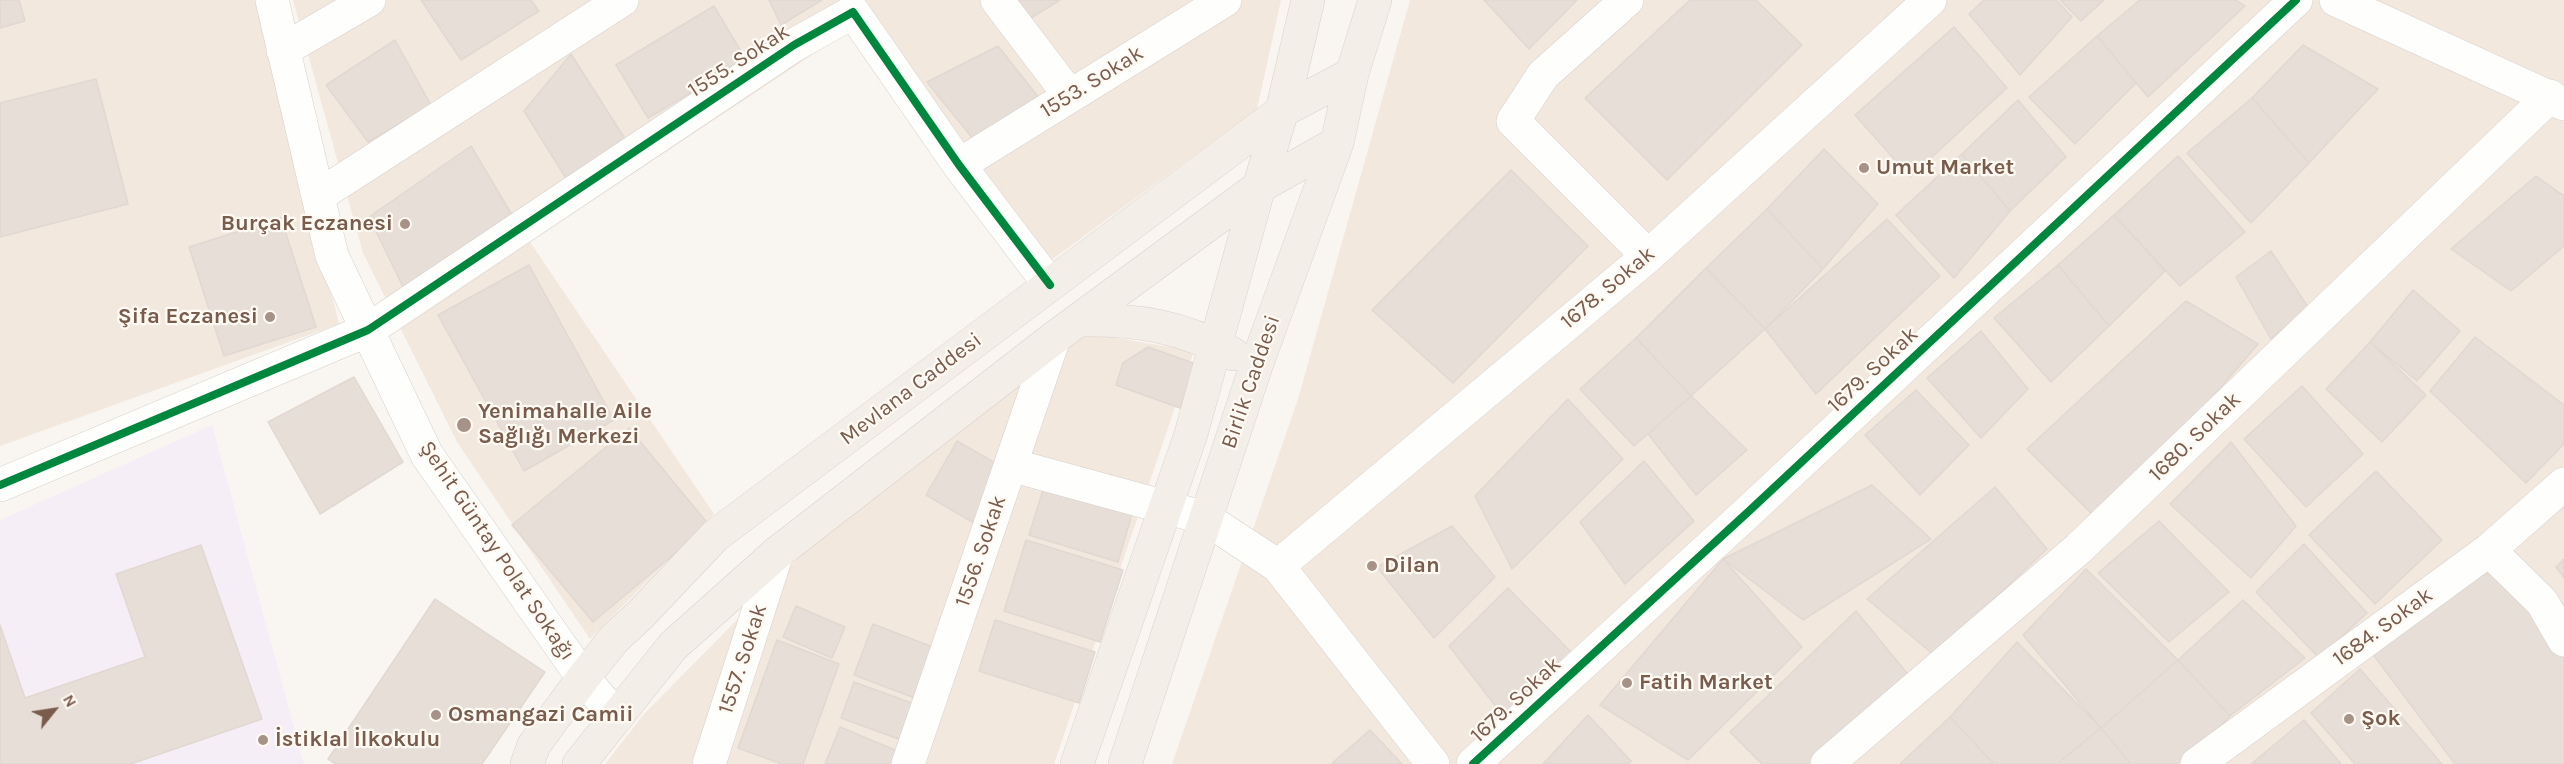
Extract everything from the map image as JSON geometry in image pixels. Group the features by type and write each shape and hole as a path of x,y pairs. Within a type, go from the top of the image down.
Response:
{"main road":[{"name":"Birlik Caddesi","path":"1077,764 1191,434 1282,111 1308,0"},
{"name":"Birlik Caddesi","path":"1125,764 1256,366 1337,143 1352,74 1375,0"},
{"name":"Mevlana Caddesi","path":"526,764 534,746 614,639 715,536 1282,111 1352,74"},
{"name":"Mevlana Caddesi","path":"579,764 673,646 777,553 1067,329 1259,187 1337,143"},
{"path":"1067,329 1124,320 1172,329 1215,345 1256,366"}],"street":[{"name":"Şehit Güntay Polat Sokağı","path":"272,0 332,256 428,455 583,678 617,717"},
{"path":"283,50 369,0"},
{"path":"318,196 622,0"},
{"path":"997,0 1070,96"},
{"name":"1553. Sokak","path":"959,165 1225,0"},
{"path":"1627,0 1544,75 1513,121 1648,256"},
{"name":"1678. Sokak","path":"1278,566 1648,256 1929,0"},
{"name":"1679. Sokak","path":"1473,764 1748,512 2296,0"},
{"path":"2336,0 2557,100"},
{"name":"1555. Sokak","path":"368,330 794,45 853,12 959,165 1050,285"},
{"name":"1680. Sokak","path":"1827,764 2078,549 2557,100"},
{"name":"1556. Sokak","path":"908,764 1011,465 1067,329"},
{"path":"0,485 368,330"},
{"path":"1011,465 1205,518 1278,566 1433,764"},
{"name":"1684. Sokak","path":"2197,764 2489,550 2564,484"},
{"path":"2489,550 2542,602 2564,640"},
{"name":"1557. Sokak","path":"709,764 777,553"}],"shaded area":[{"path":"0,0 258,0 339,324 0,446"},
{"path":"293,0 1281,0 1257,109 1027,278 851,29 530,242 714,514 590,639 457,442 363,253"},
{"path":"1410,0 2564,0 2564,764 1172,764 1298,399"},
{"path":"1086,333 1194,351 1054,764 605,764 644,714 807,549"},
{"path":"212,425 304,764 0,764 0,520"}],"building":[{"path":"0,0 19,0 25,21 0,28"},
{"path":"421,0 531,0 539,11 461,60"},
{"path":"769,0 822,0 781,25"},
{"path":"1013,0 1060,0 1026,21"},
{"path":"1484,0 1577,0 1529,49"},
{"path":"1690,0 1756,0 1802,45 1667,180 1585,98"},
{"path":"1984,0 2056,0 2072,17 2020,75 1969,14"},
{"path":"2060,0 2104,0 2081,21"},
{"path":"2140,0 2236,0 2245,6 2148,97 2097,36"},
{"path":"714,6 746,60 648,118 616,65"},
{"path":"1954,27 2007,88 1910,177 1855,115"},
{"path":"2097,36 2136,83 2075,144 2029,97"},
{"path":"395,40 431,105 368,142 326,85"},
{"path":"2303,45 2378,89 2309,163 2252,98"},
{"path":"998,46 1043,103 978,145 927,82"},
{"path":"571,54 629,145 569,183 524,111"},
{"path":"96,79 128,204 0,237 0,103"},
{"path":"2252,98 2309,163 2251,223 2187,153"},
{"path":"2018,100 2066,157 2010,211 1962,154"},
{"path":"471,146 515,220 406,293 369,217"},
{"path":"1824,149 1878,204 1823,269 1767,209"},
{"path":"1962,154 2010,211 1954,278 1896,215"},
{"path":"2178,156 2245,232 2180,286 2114,215"},
{"path":"1511,170 1588,246 1453,383 1372,310"},
{"path":"2536,176 2564,196 2564,246 2511,291 2451,249"},
{"path":"1767,209 1823,269 1765,329 1706,268"},
{"path":"2114,215 2165,271 2109,326 2058,265"},
{"path":"281,218 316,327 224,356 189,247"},
{"path":"1887,219 1940,276 1816,394 1765,329"},
{"path":"2271,251 2308,307 2271,339 2236,277"},
{"path":"529,265 614,420 524,471 438,315"},
{"path":"2058,265 2109,326 2051,382 1994,318"},
{"path":"1706,268 1765,329 1691,396 1636,338"},
{"path":"2413,290 2460,331 2417,381 2370,342"},
{"path":"2186,301 2258,344 2103,525 2027,449"},
{"path":"1981,331 2028,389 1981,438 1927,378"},
{"path":"2475,337 2564,405 2564,444 2526,483 2430,391"},
{"path":"1636,338 1691,396 1634,446 1580,389"},
{"path":"2370,342 2426,395 2382,442 2326,389"},
{"path":"1148,347 1196,364 1180,408 1116,385 1123,363"},
{"path":"354,377 403,462 320,514 268,422"},
{"path":"2302,386 2363,454 2306,507 2244,439"},
{"path":"1916,390 1969,445 1920,495 1865,435"},
{"path":"1691,396 1747,450 1696,495 1648,434"},
{"path":"1568,399 1623,459 1512,569 1475,496"},
{"path":"629,428 709,525 593,622 512,525"},
{"path":"957,441 997,464 981,527 926,495"},
{"path":"2231,442 2296,526 2251,578 2170,504"},
{"path":"1644,461 1694,521 1625,584 1580,522"},
{"path":"2376,471 2442,540 2375,604 2309,535"},
{"path":"1046,480 1134,507 1118,562 1029,535"},
{"path":"1872,485 1931,539 1803,620 1723,559"},
{"path":"1995,487 2047,549 1934,655 1867,599"},
{"path":"2159,521 2229,592 2169,642 2098,573"},
{"path":"1452,526 1495,577 1434,638 1377,567"},
{"path":"1026,540 1123,570 1100,642 1004,611"},
{"path":"2304,544 2367,613 2319,658 2256,592"},
{"path":"201,545 262,719 131,764 0,764 0,625 25,698 145,657 116,574"},
{"path":"1723,559 1802,647 1688,760 1600,705"},
{"path":"2498,559 2564,646 2564,764 2455,764 2372,653"},
{"path":"2564,559 2564,578 2556,567"},
{"path":"2086,569 2178,660 2101,728 2023,635"},
{"path":"1508,588 1575,656 1504,717 1449,646"},
{"name":"Osmangazi Camii","path":"435,599 545,672 482,764 336,764 328,759"},
{"path":"2243,600 2305,658 2230,716 2178,660"},
{"path":"796,606 845,627 832,658 783,637"},
{"path":"1856,611 1911,678 1811,764 1762,764 1730,732"},
{"path":"995,620 1095,652 1079,703 979,671"},
{"path":"873,624 938,649 920,700 854,675"},
{"path":"777,640 839,664 803,764 782,764 738,748"},
{"path":"2017,642 2101,728 2057,764 1994,764 1950,717"},
{"path":"2178,660 2230,716 2185,764 2131,764 2101,728"},
{"path":"2360,669 2442,764 2355,764 2311,713"},
{"path":"854,682 917,705 904,741 841,718"},
{"path":"1588,715 1631,761 1628,764 1543,764"},
{"path":"1950,717 1994,764 1900,764"},
{"path":"2304,720 2341,764 2251,764"},
{"path":"840,727 902,753 898,764 825,764"},
{"path":"2101,728 2131,764 2057,764"},
{"path":"1370,730 1402,764 1331,764"}],"cycle path":[{"path":"1473,764 1748,512 2296,0"},
{"path":"0,485 368,330 794,45 853,12 959,165 1050,285"}],"place":[{"name":"Umut Market","path":"1864,168"},
{"name":"Burçak Eczanesi","path":"405,224"},
{"name":"Şifa Eczanesi","path":"270,317"},
{"name":"Yenimahalle Aile Sağlığı Merkezi","path":"464,425"},
{"name":"Dilan","path":"1372,566"},
{"name":"Fatih Market","path":"1627,683"},
{"name":"Osmangazi Camii","path":"436,715"},
{"name":"Şok","path":"2349,719"},
{"name":"İstiklal İlkokulu","path":"263,740"}]}
